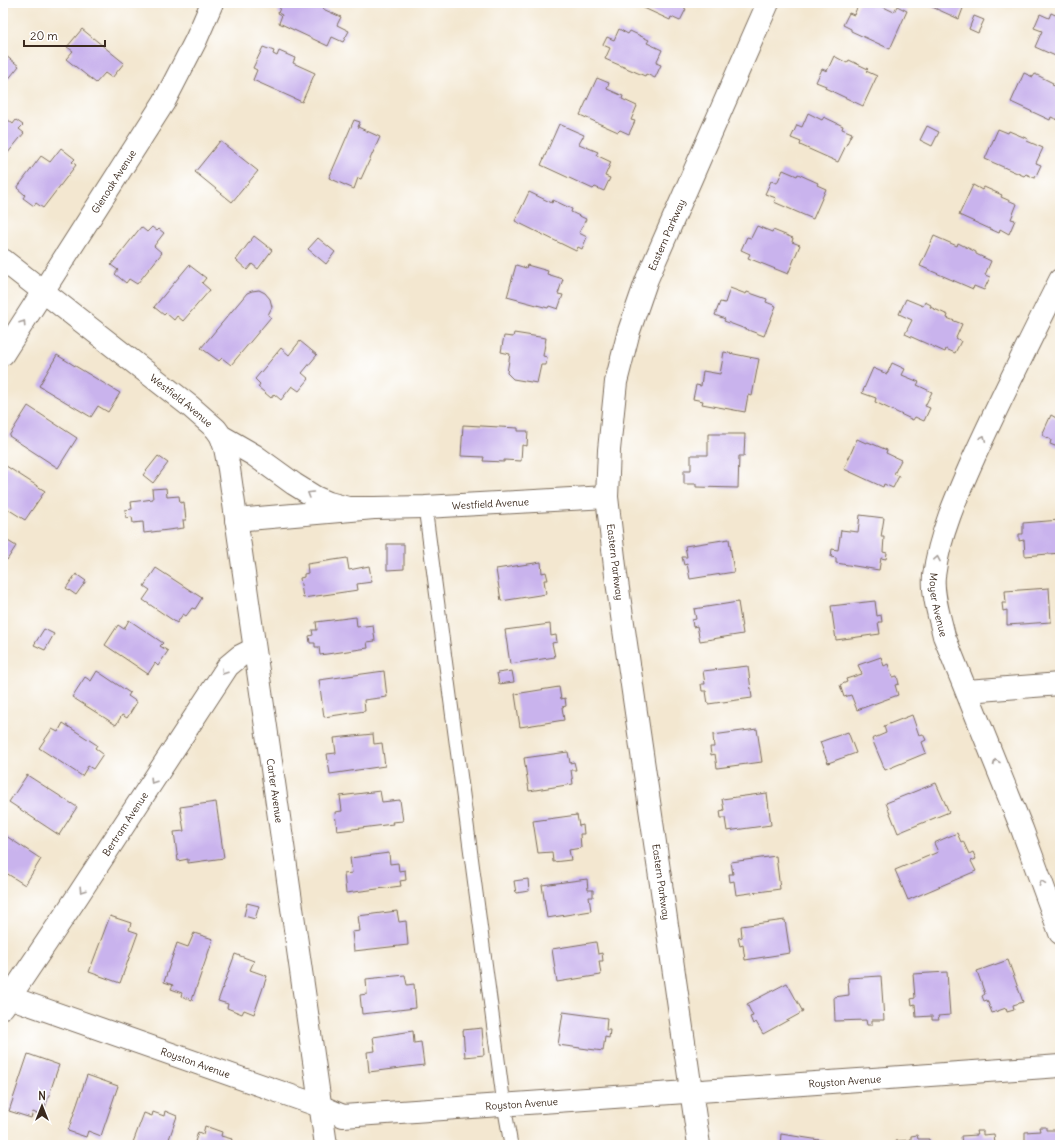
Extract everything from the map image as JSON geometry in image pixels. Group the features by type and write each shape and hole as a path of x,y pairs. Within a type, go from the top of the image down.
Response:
{"street":[{"name":"Glenoak Avenue","path":"3,354 164,102 196,40 212,3"},
{"name":"Eastern Parkway","path":"699,1145 616,575 607,497 609,450 616,382 629,331 647,279 768,3"},
{"name":"Westfield Avenue","path":"3,260 192,407 221,436 254,455 294,484 315,497 329,503 348,508 425,507 607,497"},
{"name":"Moyer Avenue","path":"1060,280 993,416 969,469 946,526 938,555 934,578 937,607 944,636 1022,829 1060,933"},
{"name":"Carter Avenue","path":"221,436 225,448 236,520 326,1145"},
{"name":"Westfield Avenue","path":"236,520 374,508"},
{"name":"Bertram Avenue","path":"5,1000 78,897 228,666 240,656 254,649"},
{"path":"967,691 1060,684"},
{"name":"Royston Avenue","path":"5,1000 320,1106 343,1116 1060,1066"}],"lane":[{"path":"425,507 504,1105 511,1145"}],"building":[{"path":"282,3 326,3 323,9 341,17 337,25 349,31 343,42 332,37 328,46 279,23 282,15 278,13"},
{"path":"633,3 683,3 681,6 686,9 680,21 671,17 670,20"},
{"path":"859,3 866,3 873,6 875,3 894,12 897,6 907,11 890,49 851,31 851,29 843,25 849,13 854,15"},
{"path":"932,3 965,3 959,19 930,6"},
{"path":"1051,13 1060,17 1060,58 1035,47 1042,31 1034,28 1040,14 1049,18"},
{"path":"974,16 984,20 978,33 969,29"},
{"path":"82,29 124,63 112,78 105,73 96,83 66,59 73,51 67,47"},
{"path":"619,29 628,34 630,31 649,40 647,43 662,50 656,63 661,65 655,78 646,74 645,76 605,59 610,48 603,45 607,37 614,40"},
{"path":"263,47 274,51 273,54 277,56 279,51 295,58 293,63 315,73 302,102 253,80 257,70 253,68"},
{"path":"6,56 19,66 3,86 3,60"},
{"path":"834,56 847,63 849,60 868,69 866,71 877,76 863,106 825,88 826,86 816,82 822,69 827,71"},
{"path":"1024,73 1033,77 1035,74 1053,83 1052,85 1060,88 1060,121 1051,117 1050,120 1011,102"},
{"path":"597,78 609,83 607,89 623,96 622,99 637,106 631,120 635,121 629,134 620,130 618,132 580,115"},
{"path":"808,113 822,120 824,117 843,126 842,129 852,133 838,162 800,145 801,142 791,138 797,125 802,127"},
{"path":"7,119 13,124 16,120 23,125 19,129 24,133 3,159 3,124"},
{"path":"354,120 360,122 358,127 380,137 361,179 358,178 354,189 329,178"},
{"path":"559,124 584,135 579,144 598,152 596,155 611,162 605,176 610,178 604,191 595,187 593,189 541,165"},
{"path":"927,126 939,132 932,146 920,140"},
{"path":"998,129 1008,133 1009,131 1028,139 1027,141 1043,148 1036,163 1041,165 1035,178 1026,174 1024,176 985,159"},
{"path":"220,141 258,171 232,202 195,172"},
{"path":"61,148 75,159 72,162 76,165 43,208 36,203 34,206 23,198 25,195 17,188 41,156 50,162"},
{"path":"783,170 797,176 798,174 818,183 817,185 826,189 813,219 774,202 776,198 765,194 771,181 777,183"},
{"path":"973,185 982,190 984,187 1017,204 1011,219 1015,220 1009,234 1000,229 999,233 959,215"},
{"path":"529,192 552,203 553,200 572,209 571,212 586,219 579,233 587,237 582,249 578,247 576,251 515,221"},
{"path":"757,226 772,232 773,230 793,238 792,242 800,245 788,274 748,258 750,254 741,250 747,237 751,238"},
{"path":"141,227 147,232 152,227 157,231 159,229 164,233 154,246 162,253 137,284 129,279 126,283 115,274 118,270 111,265"},
{"path":"254,236 272,250 258,269 252,264 247,270 236,260"},
{"path":"934,236 957,246 958,243 991,261 985,275 990,277 984,290 974,286 973,289 920,266"},
{"path":"318,238 335,252 326,264 308,249"},
{"path":"189,265 206,278 202,283 210,290 183,321 177,316 174,320 166,313 164,315 154,307"},
{"path":"516,265 526,268 527,265 548,271 547,274 563,279 558,294 563,295 558,309 549,306 548,308 507,297"},
{"path":"730,288 767,299 766,302 776,306 764,336 724,321 725,319 715,315 720,302 725,303"},
{"path":"259,290 265,293 270,299 272,307 268,315 271,317 231,365 222,358 219,361 201,348 247,293"},
{"path":"906,299 923,306 925,302 931,305 930,307 948,315 947,318 962,324 956,338 961,341 955,353 946,349 945,352 905,334 912,320 899,314"},
{"path":"514,333 546,338 543,356 547,357 546,365 541,365 537,383 513,379 507,373 510,354 501,352 504,336 513,337"},
{"path":"300,341 317,355 302,373 309,379 299,391 292,386 281,400 274,394 271,398 258,387 260,384 255,379 281,348 289,355"},
{"path":"724,352 759,359 752,396 748,395 745,412 702,404 703,401 693,399 696,385 701,386 703,371 720,374"},
{"path":"57,355 120,393 108,412 98,406 91,417 39,386"},
{"path":"892,363 905,369 902,375 919,382 917,385 932,392 925,406 930,408 924,421 915,417 913,420 875,402 876,398 862,393 873,368 887,374"},
{"path":"28,406 77,438 58,468 9,436"},
{"path":"1060,414 1060,448 1050,444 1051,440 1042,435 1051,415 1058,419"},
{"path":"463,425 518,428 518,431 528,431 527,446 522,445 521,461 483,461 484,457 461,456"},
{"path":"708,434 745,434 744,456 739,456 738,488 696,487 696,484 684,484 684,470 691,470 691,455 708,455"},
{"path":"857,439 887,450 886,453 901,460 894,474 899,476 893,488 884,484 883,487 844,469"},
{"path":"158,456 168,463 153,483 143,475"},
{"path":"3,464 45,491 25,520 3,506"},
{"path":"166,488 167,497 179,496 180,503 184,502 186,520 183,520 184,528 144,533 143,522 133,523 132,517 126,518 125,510 132,509 131,502 153,499 152,489"},
{"path":"860,515 884,518 881,537 884,537 883,552 887,553 886,559 881,558 879,570 836,563 836,558 831,557 832,549 838,550 841,530 858,532"},
{"path":"1060,520 1060,553 1025,556 1024,540 1019,541 1019,534 1023,534 1023,523"},
{"path":"3,538 16,546 7,560 3,558"},
{"path":"729,539 734,572 690,579 687,564 684,565 682,557 687,557 685,546"},
{"path":"387,544 404,544 404,569 387,570"},
{"path":"347,558 349,570 369,566 372,582 357,584 358,590 303,598 300,578 304,577 304,574 308,573 307,564"},
{"path":"541,562 542,573 546,572 548,580 544,580 546,594 501,601 496,569"},
{"path":"156,568 202,598 195,609 192,608 186,616 183,614 177,623 143,600 150,590 144,586"},
{"path":"76,574 86,581 76,595 66,588"},
{"path":"1049,588 1051,622 1007,625 1007,610 1003,611 1002,603 1006,603 1005,591"},
{"path":"875,601 877,616 881,615 882,622 878,622 880,634 836,640 831,606"},
{"path":"738,602 743,634 700,641 697,626 693,627 692,620 696,619 694,609"},
{"path":"356,617 357,627 373,625 375,641 367,642 368,648 320,655 319,647 315,647 315,643 310,643 309,636 313,635 312,630 317,630 316,622"},
{"path":"129,620 163,643 160,646 168,651 158,666 155,663 148,674 105,645 118,625 124,629"},
{"path":"550,624 551,636 556,635 557,642 552,643 555,657 510,664 505,630"},
{"path":"44,629 54,634 45,650 34,645"},
{"path":"881,657 884,666 888,664 892,677 897,676 899,684 895,685 898,695 857,710 851,695 844,697 840,685 847,682 846,679 862,674 858,665"},
{"path":"748,666 752,698 708,704 706,691 702,691 701,684 705,684 703,671"},
{"path":"97,671 130,693 128,696 137,702 127,718 122,715 116,725 72,697 85,677 91,681"},
{"path":"384,671 387,697 364,700 365,711 324,717 319,680"},
{"path":"512,671 514,682 499,684 497,673"},
{"path":"559,687 561,699 565,698 566,706 562,707 564,720 520,727 515,694"},
{"path":"912,715 919,735 923,734 926,740 922,742 926,753 885,770 872,739 886,733 884,726"},
{"path":"63,723 97,745 95,748 103,754 93,769 88,766 82,776 39,748 52,729 58,732"},
{"path":"757,729 762,762 717,768 715,754 711,755 710,747 714,747 713,735"},
{"path":"848,732 856,753 828,763 820,742"},
{"path":"373,734 374,744 382,743 385,766 330,774 327,754 336,753 334,738"},
{"path":"568,752 570,763 574,762 576,770 571,770 573,784 529,791 524,758"},
{"path":"27,775 77,807 59,835 9,802"},
{"path":"936,783 949,812 898,833 886,803"},
{"path":"380,791 382,802 400,800 403,821 392,822 393,824 337,831 335,812 342,811 340,796"},
{"path":"767,793 771,825 727,831 725,818 721,818 720,811 724,810 722,799"},
{"path":"216,802 224,858 188,863 188,859 178,861 174,832 184,831 180,807"},
{"path":"577,815 579,826 583,825 584,834 580,834 581,848 569,850 571,860 553,862 552,852 538,853 533,821"},
{"path":"957,833 961,842 963,841 969,854 973,852 976,859 971,861 976,871 908,900 895,870 938,852 934,843"},
{"path":"3,834 41,859 25,885 3,871"},
{"path":"389,853 390,864 398,863 399,871 405,870 406,880 400,881 401,886 346,893 344,874 352,873 350,858"},
{"path":"776,856 780,889 736,895 734,881 730,882 729,874 733,874 731,862"},
{"path":"528,879 529,891 516,893 514,881"},
{"path":"587,879 588,890 593,890 593,897 589,897 591,911 547,918 542,885"},
{"path":"247,903 259,906 255,919 244,916"},
{"path":"397,911 399,922 406,921 408,945 354,951 352,932 360,931 358,916"},
{"path":"110,916 131,923 129,930 138,933 120,983 89,972"},
{"path":"785,920 790,953 745,960 743,945 740,946 738,938 742,937 741,926"},
{"path":"194,933 213,939 192,1000 181,996 182,993 171,989 173,985 164,982 177,943 188,947"},
{"path":"596,942 598,954 602,953 603,961 599,961 601,975 557,982 552,949"},
{"path":"235,954 254,961 250,970 267,976 254,1014 244,1010 242,1014 227,1008 228,1004 218,1001"},
{"path":"1008,960 1023,1002 1013,1005 1014,1010 1007,1012 1006,1008 992,1013 987,1000 984,1001 982,996 985,994 977,971"},
{"path":"947,972 950,1015 938,1016 939,1020 932,1020 932,1016 916,1017 915,1004 912,1005 911,999 915,998 913,974"},
{"path":"405,975 407,985 414,984 416,1008 362,1014 360,995 367,994 366,979"},
{"path":"881,976 884,1020 872,1020 872,1025 867,1025 866,1020 835,1021 834,997 849,995 848,978"},
{"path":"787,983 803,1012 763,1034 756,1022 753,1024 750,1017 753,1016 747,1004"},
{"path":"563,1012 607,1018 606,1030 610,1030 609,1038 605,1037 603,1051 558,1045"},
{"path":"482,1028 484,1055 465,1057 463,1030"},
{"path":"413,1031 414,1043 421,1042 424,1065 369,1072 367,1052 375,1051 373,1037"},
{"path":"28,1054 59,1065 42,1116 33,1112 31,1118 9,1111"},
{"path":"87,1075 118,1086 101,1136 88,1131 86,1137 68,1131"},
{"path":"165,1111 177,1116 167,1145 132,1145 144,1113 152,1116 153,1112 164,1116"},
{"path":"205,1126 222,1132 221,1136 232,1139 230,1145 194,1145 198,1132 203,1134"},
{"path":"1039,1127 1046,1127 1046,1130 1058,1130 1059,1145 1025,1145 1025,1132 1040,1131"},
{"path":"976,1131 983,1131 983,1135 994,1134 995,1145 962,1145 961,1136 977,1135"},
{"path":"781,1134 826,1141 825,1145 780,1145"},
{"path":"917,1135 918,1139 929,1139 929,1145 897,1145 896,1141 911,1140 911,1136"}]}
